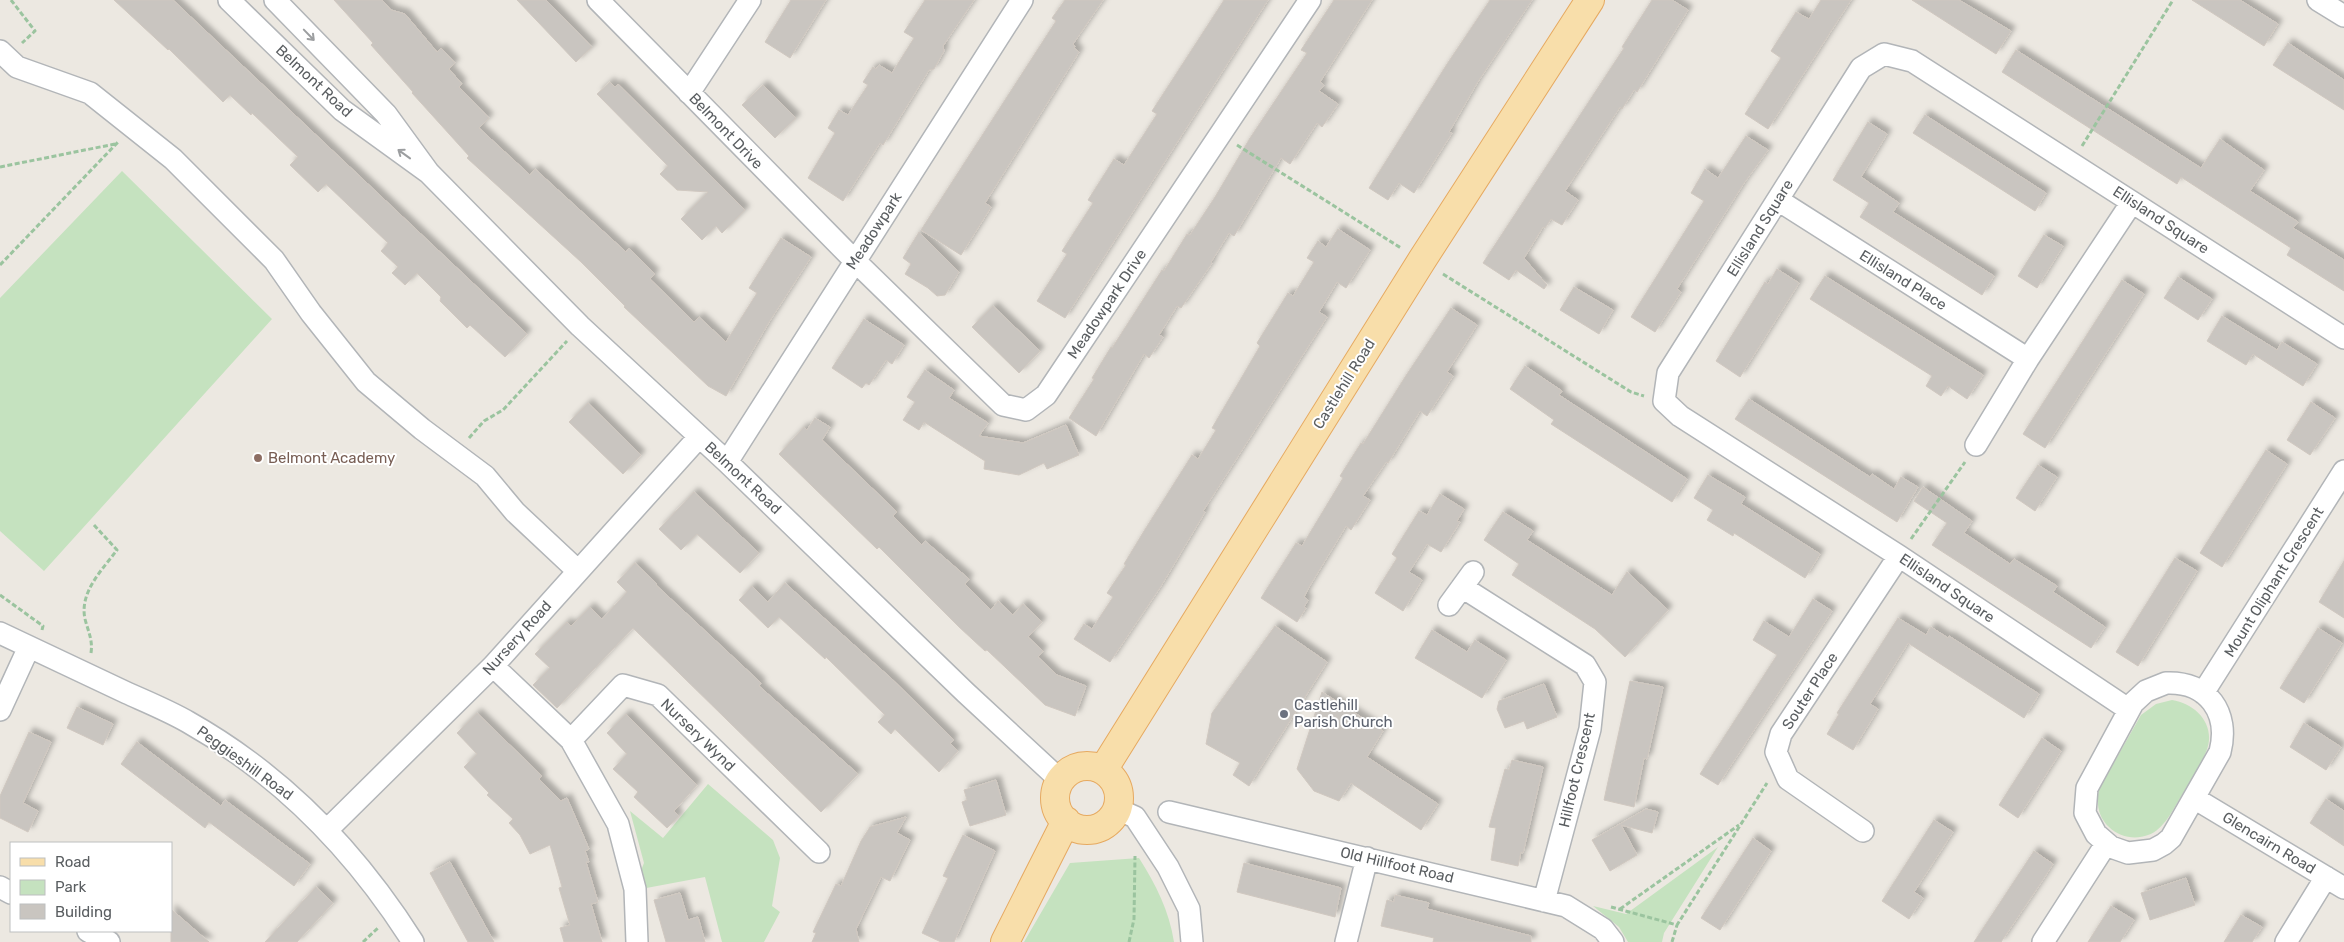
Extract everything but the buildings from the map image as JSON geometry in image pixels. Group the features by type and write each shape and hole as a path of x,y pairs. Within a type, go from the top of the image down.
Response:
{"main road":[{"name":"Castlehill Road","path":"1103,770 1422,260 1590,0"},
{"path":"1080,766 1096,767 1103,770 1110,776 1118,791 1117,809 1108,821 1094,828 1079,828 1066,821 1056,806 1056,788 1060,780 1072,769 1080,766"},
{"path":"1005,942 1066,821"}],"street":[{"name":"Belmont Road","path":"229,0 342,110 429,173"},
{"name":"Belmont Road","path":"275,0 386,114 429,173 580,326 727,462 966,693 1060,780"},
{"name":"Belmont Drive","path":"598,0 855,261"},
{"path":"689,93 750,0"},
{"name":"Meadowpark","path":"727,462 1022,0"},
{"name":"Meadowpark Drive","path":"855,261 1003,405 1026,410 1046,395 1310,0"},
{"path":"2318,0 2344,16"},
{"path":"3,54 17,67 90,93 173,159 274,260 311,313 366,382 485,476 515,512 578,571"},
{"name":"Ellisland Square","path":"2128,709 1899,556 1680,416 1664,401 1668,373 1861,68 1884,54 1912,61 2344,338"},
{"name":"Ellisland Place","path":"1778,200 2028,359"},
{"path":"1976,445 2028,359 2132,202"},
{"name":"Nursery Road","path":"328,830 492,666 699,437"},
{"name":"Mount Oliphant Crescent","path":"2203,693 2344,471"},
{"name":"Souter Place","path":"1780,761 1776,752 1781,734 1899,556"},
{"name":"Hillfoot Crescent","path":"1449,605 1468,580 1585,665 1595,682 1590,729 1544,901"},
{"name":"Peggieshill Road","path":"0,633 187,721 225,744 289,793 328,830 374,884 413,942"},
{"path":"0,710 31,648"},
{"path":"492,666 571,740 618,824 635,889 636,942"},
{"path":"2166,683 2187,685 2203,693 2213,703 2220,714 2223,739 2220,752 2171,838 2153,850 2128,853 2106,844 2096,834 2088,821 2085,800 2087,788 2128,709 2146,691 2166,683"},
{"name":"Nursery Wynd","path":"571,740 623,685 658,695 819,852"},
{"path":"1780,761 1788,778 1863,831"},
{"name":"Glencairn Road","path":"2194,798 2344,888"},
{"path":"1117,809 1135,817 1168,867 1188,909 1192,942"},
{"name":"Old Hillfoot Road","path":"1170,812 1566,906 1603,928 1613,942"},
{"path":"2043,942 2106,844"},
{"path":"1346,942 1367,858"},
{"path":"2286,942 2326,877"},
{"path":"90,932 109,942"}],"path":[{"path":"3,54 35,31 11,0"},
{"path":"2072,163 2172,0"},
{"path":"0,265 133,127"},
{"path":"0,166 116,144"},
{"path":"455,453 484,421 503,410 580,326"},
{"path":"1899,556 1976,445"},
{"path":"81,671 92,652 92,640 85,617 84,602 94,581 118,550 94,525"},
{"path":"0,596 43,626 31,648"},
{"path":"1672,942 1677,925 1780,761"},
{"path":"1619,910 1741,824"},
{"path":"1129,942 1134,919 1134,854"},
{"path":"1610,907 1677,925"}],"green space":[{"path":"122,171 272,319 44,571 0,531 0,298"},
{"path":"2172,700 2181,702 2197,711 2207,725 2209,742 2206,752 2172,812 2159,829 2143,837 2122,835 2113,830 2102,819 2098,805 2099,789 2141,715 2156,704"},
{"path":"708,784 773,840 780,858 772,906 780,912 764,942 722,942 705,877 641,889 640,873 644,863 630,811 663,838"},
{"path":"1718,847 1664,933 1662,942 1628,942 1619,927 1593,906 1626,914"},
{"path":"1139,858 1161,898 1169,919 1174,942 1024,942 1070,863"}],"place":[{"name":"Belmont Academy","path":"258,458"},
{"name":"Castlehill Parish Church","path":"1284,714"}]}
